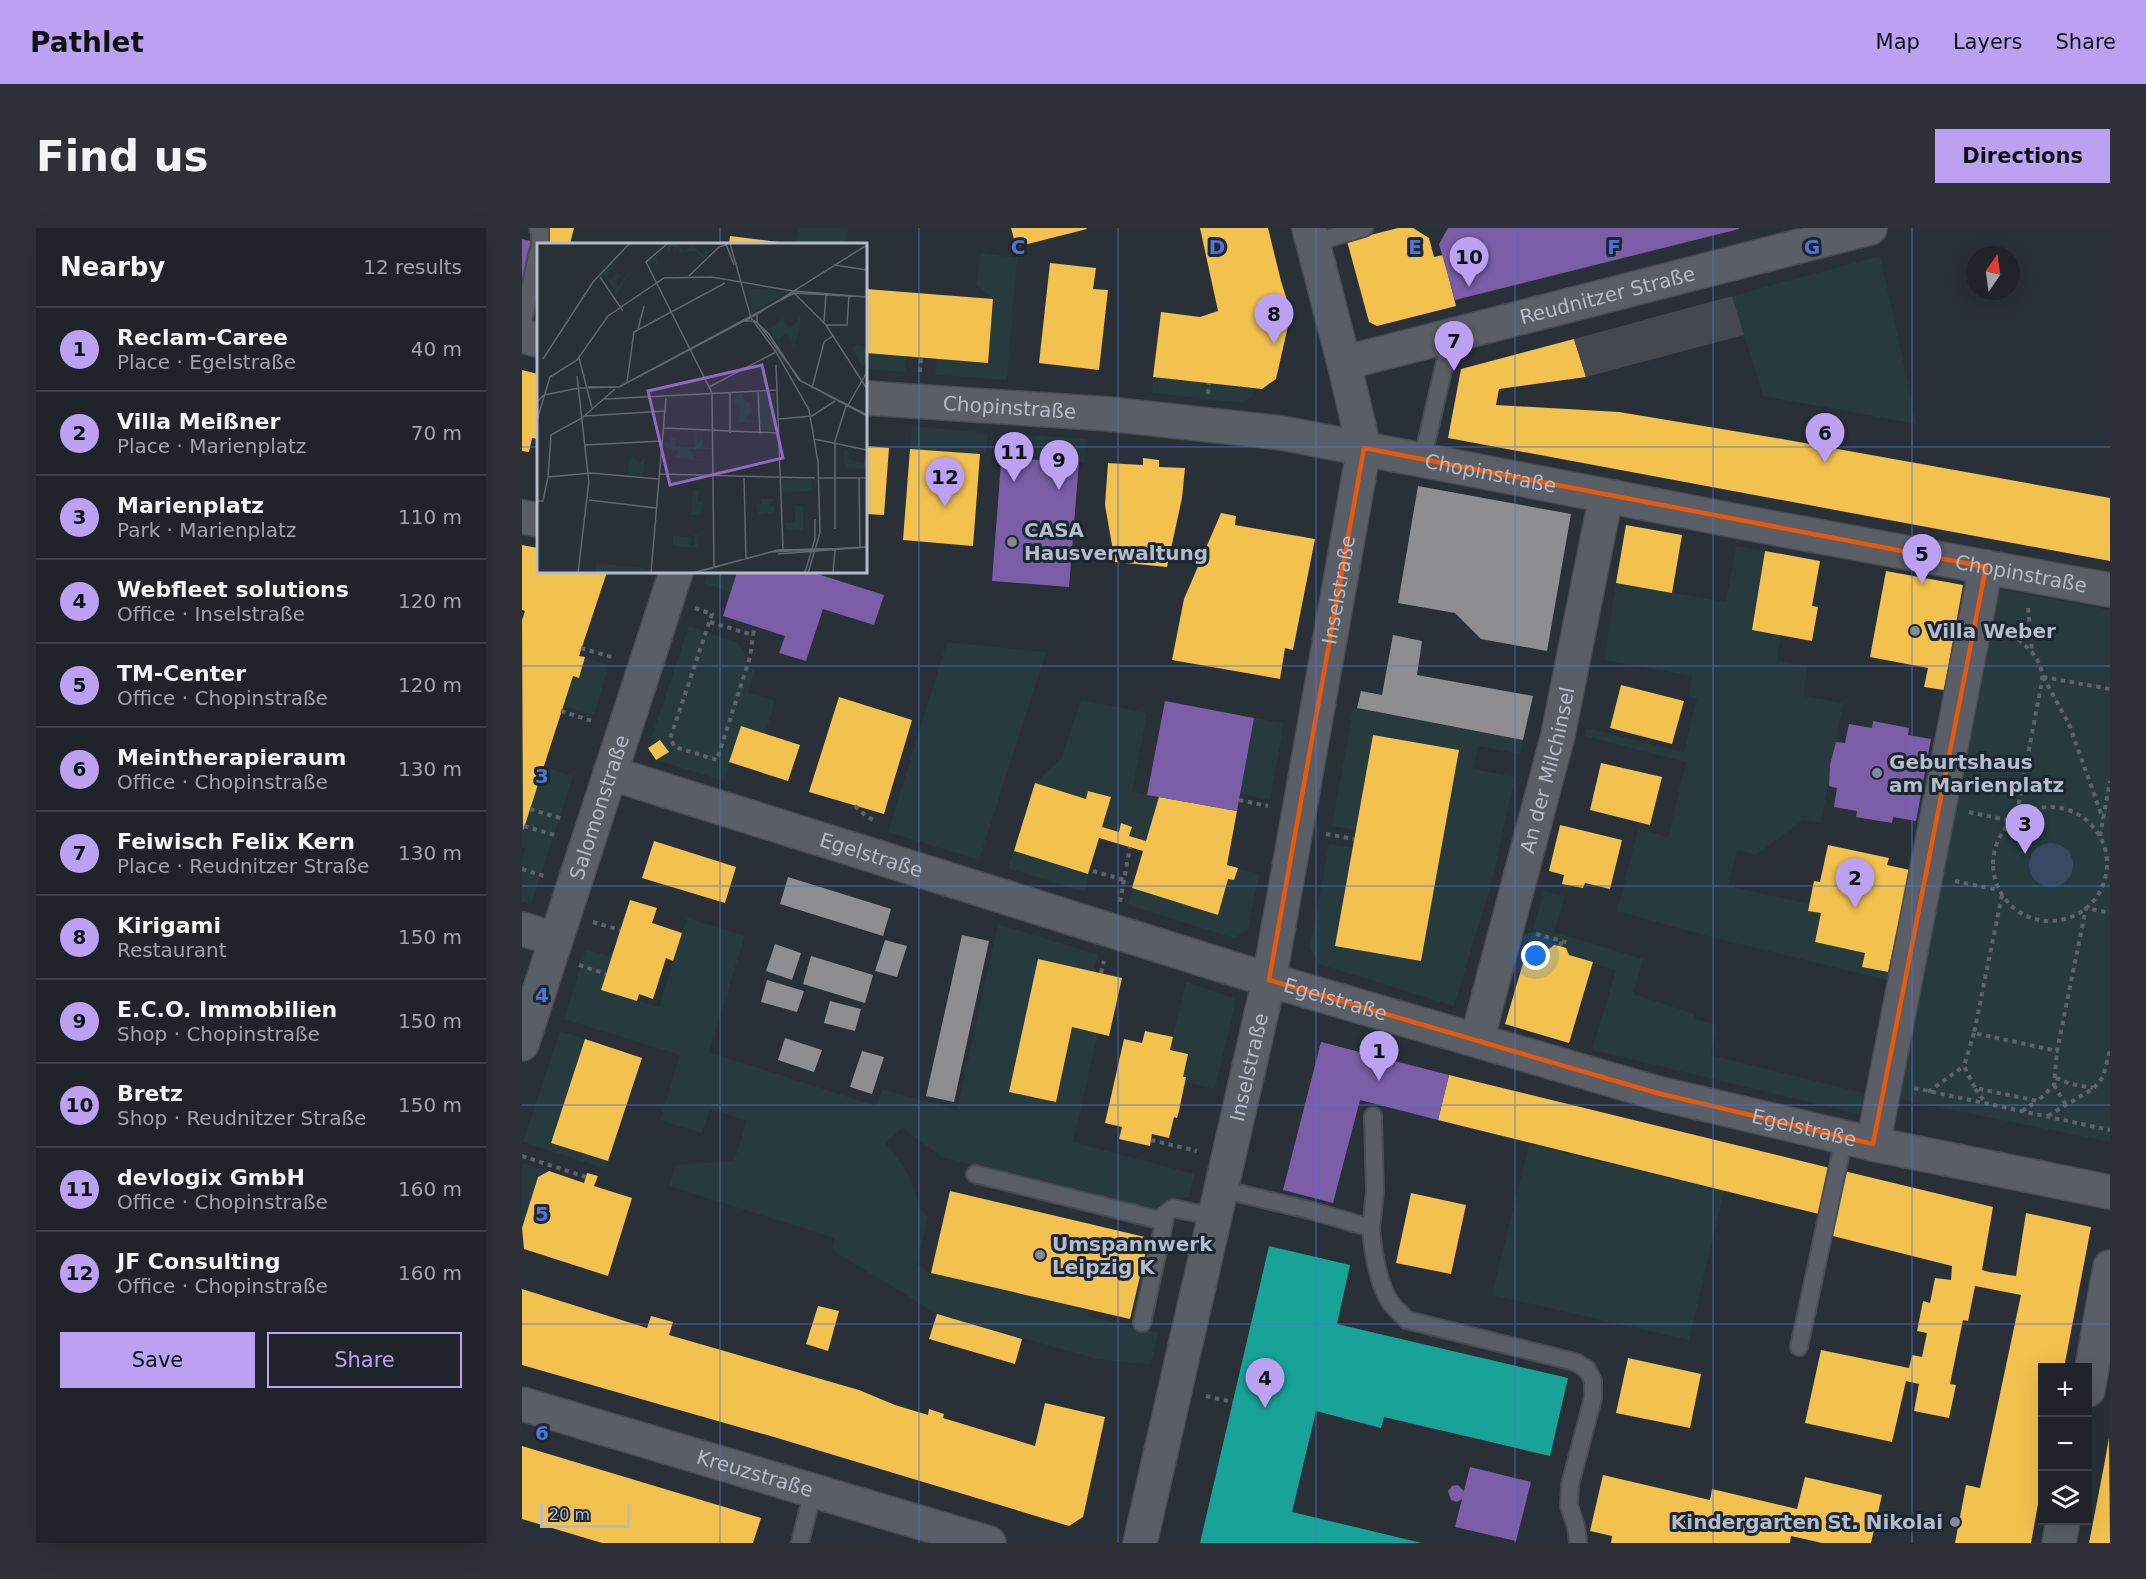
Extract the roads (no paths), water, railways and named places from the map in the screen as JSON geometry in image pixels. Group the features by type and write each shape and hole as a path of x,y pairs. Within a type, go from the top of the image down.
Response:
{"street":[{"name":"Reudnitzer Straße","path":"1344,363 1870,228"},
{"path":"1311,236 1364,448"},
{"path":"522,336 537,340"},
{"name":"Chopinstraße","path":"867,398 1109,414 1282,433 2110,590"},
{"name":"Inselstraße","path":"1140,1543 1269,980 1364,448"},
{"name":"An der Milchinsel","path":"1477,1040 1558,735 1606,496"},
{"path":"522,517 537,520"},
{"path":"1857,1141 1986,567"},
{"name":"Salomonstraße","path":"522,1044 564,951 609,773 676,573"},
{"name":"Egelstraße","path":"609,773 1269,980 1657,1094 1857,1141 2110,1192"},
{"path":"522,929 564,951"},
{"path":"2092,1368 2110,1267"},
{"name":"Kreuzstraße","path":"522,1404 989,1543"},
{"path":"2059,1543 2063,1525"}],"lane":[{"path":"538,228 540,243"},
{"path":"1311,236 1364,228"},
{"path":"522,326 537,256"},
{"path":"1422,460 1451,337"},
{"path":"1373,1116 1375,1192 1371,1228 1372,1247 1380,1280 1391,1303 1407,1320 1575,1362 1587,1369 1593,1381 1593,1398 1570,1485 1569,1506 1576,1526 1578,1543"},
{"path":"1798,1347 1840,1157 1857,1141"},
{"path":"975,1174 1159,1220 1173,1208 1217,1203 1309,1210 1371,1228"},
{"path":"1142,1323 1166,1214"},
{"path":"800,1543 813,1490"}],"water":[{"path":"2051,843 2066,850 2073,865 2066,880 2051,887 2036,880 2029,865 2036,850"}],"place":[{"name":"Bretz","path":"1469,287"},
{"name":"Kirigami","path":"1274,344"},
{"name":"Feiwisch Felix Kern","path":"1454,371"},
{"name":"Meintherapieraum","path":"1825,463"},
{"name":"devlogix GmbH","path":"1014,482"},
{"name":"E.C.O. Immobilien","path":"1059,490"},
{"name":"JF Consulting","path":"945,507"},
{"name":"CASA Hausverwaltung","path":"1012,542"},
{"name":"TM-Center","path":"1922,584"},
{"name":"Villa Weber","path":"1915,631"},
{"name":"Geburtshaus am Marienplatz","path":"1877,773"},
{"name":"Marienplatz","path":"2025,854"},
{"name":"Villa Meißner","path":"1855,908"},
{"name":"Reclam-Caree","path":"1379,1081"},
{"name":"Umspannwerk Leipzig K","path":"1040,1255"},
{"name":"Webfleet solutions","path":"1265,1408"},
{"name":"Kindergarten St. Nikolai","path":"1955,1522"}]}
